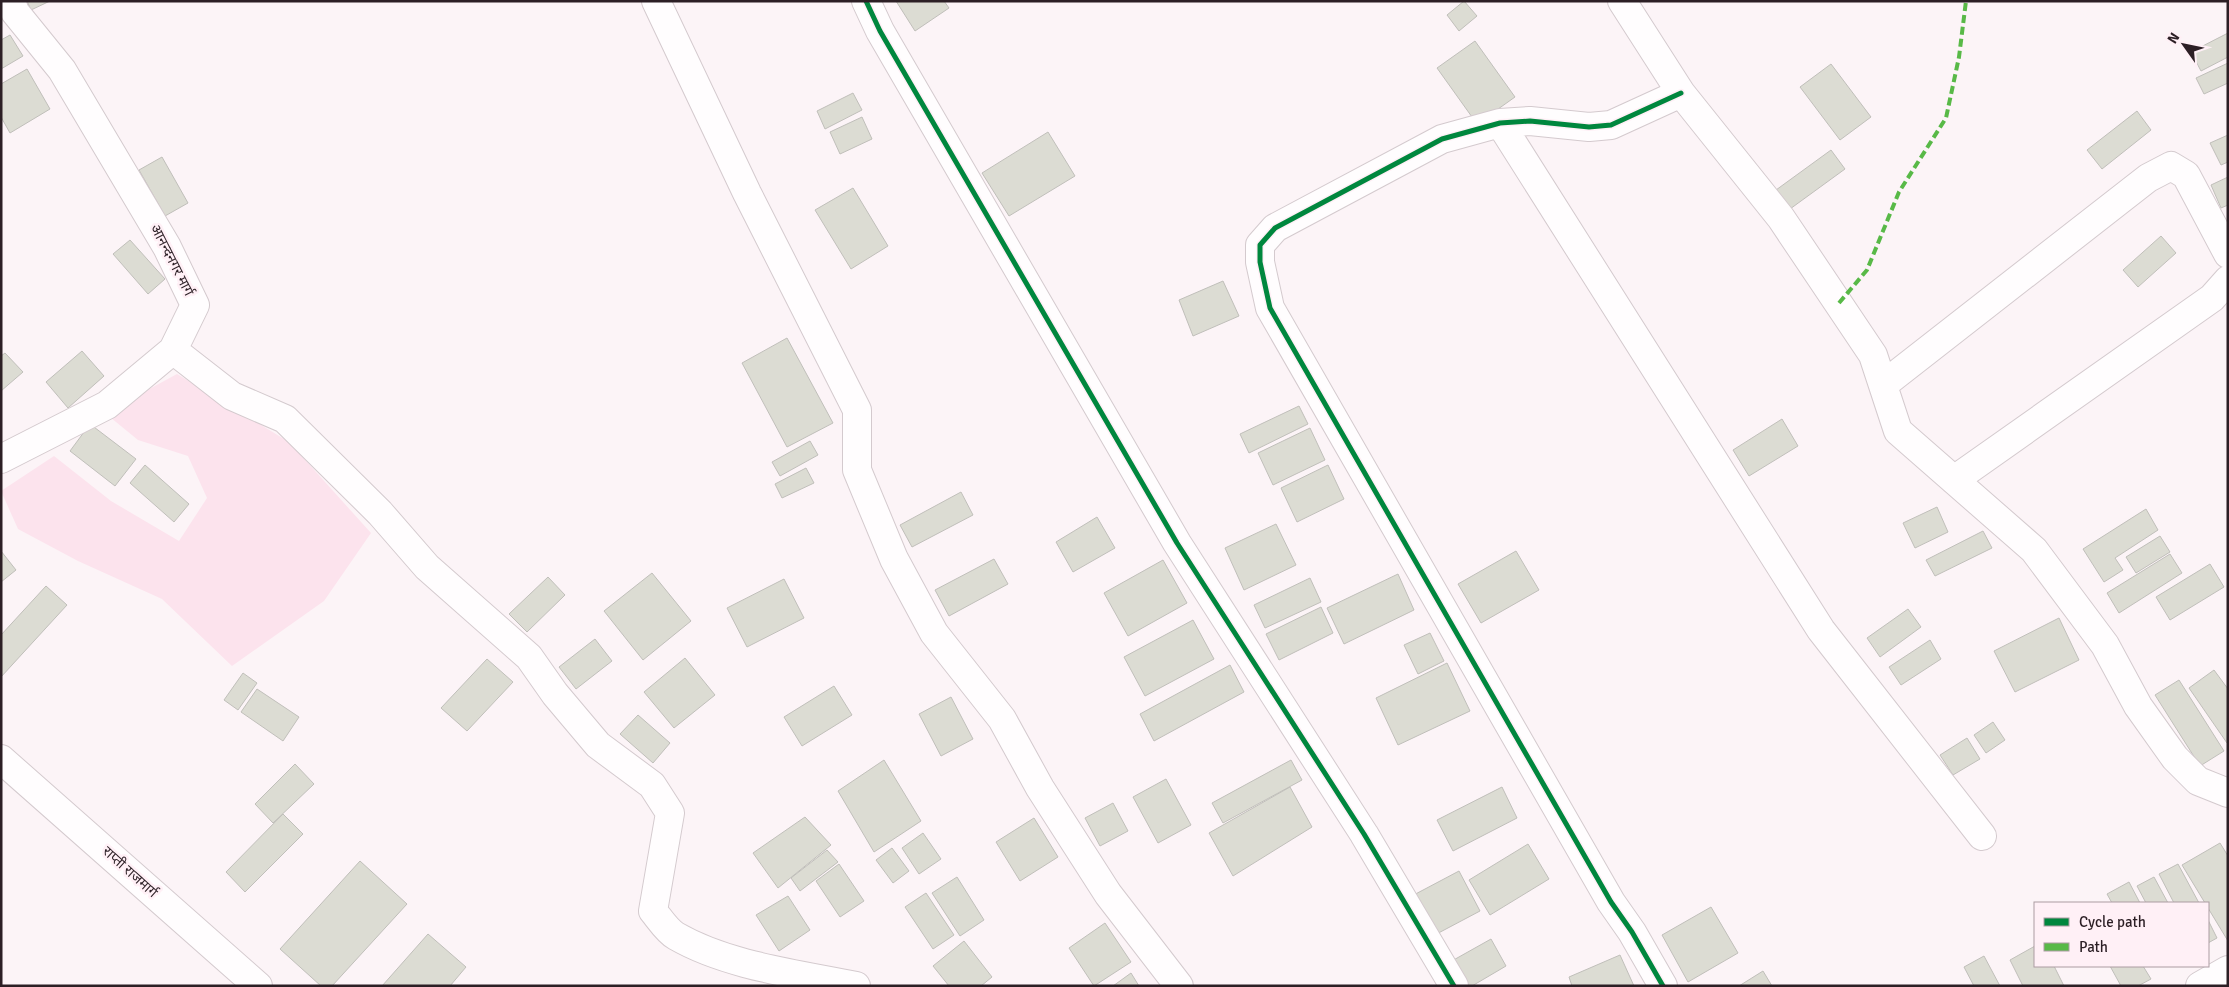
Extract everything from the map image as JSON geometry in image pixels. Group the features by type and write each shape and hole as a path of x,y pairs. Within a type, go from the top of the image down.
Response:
{"street":[{"path":"656,1 746,193 856,410 857,470 894,559 907,584 934,633 1002,720 1040,788 1108,894 1179,986"},
{"path":"866,1 880,31 1177,543 1364,834 1454,986"},
{"path":"1622,1 1681,93 1781,218 1873,355 1898,432 2034,550 2105,645 2138,706 2175,758 2198,781 2228,793"},
{"name":"आनन्दनगर मार्ग","path":"1,460 106,404 173,350 194,305 167,247 62,70 9,10"},
{"path":"1663,986 1632,932 1611,902 1270,308 1260,262 1260,245 1275,228 1442,140 1500,123 1530,121 1589,127 1611,124 1681,93"},
{"path":"1500,123 1821,630 1982,836"},
{"path":"1883,385 2148,178 2171,166 2186,175 2228,254"},
{"path":"1954,480 2212,298 2228,280"},
{"path":"173,350 232,396 285,419 380,513 427,567 528,657 555,694 598,745 652,785 670,813 653,910 674,935 709,950 755,965 856,986"},
{"name":"राप्ती राजमार्ग","path":"1,759 258,986"},
{"path":"2200,986 2228,970"}],"shaded area":[{"path":"177,374 289,442 371,533 324,601 232,666 162,599 78,561 18,529 1,491 54,456 111,501 179,541 207,498 188,456 138,440 105,413"}],"building":[{"path":"27,1 50,1 31,10"},
{"path":"896,1 944,1 949,8 915,31"},
{"path":"1464,1 1477,16 1459,31 1447,15"},
{"path":"2228,33 2228,57 2201,71 2191,52"},
{"path":"10,35 23,56 1,69 1,40"},
{"path":"1475,41 1515,97 1477,124 1437,68"},
{"path":"2228,63 2228,83 2204,94 2196,78"},
{"path":"1831,64 1871,117 1840,140 1800,87"},
{"path":"27,69 50,109 10,133 1,117 1,84"},
{"path":"853,93 862,110 825,129 817,111"},
{"path":"2137,111 2151,130 2102,169 2087,150"},
{"path":"862,117 872,139 840,154 830,132"},
{"path":"1048,132 1075,176 1009,216 982,173"},
{"path":"2228,135 2228,162 2221,165 2210,143"},
{"path":"1831,150 1845,169 1790,209 1776,190"},
{"path":"162,157 188,203 165,216 139,170"},
{"path":"2228,177 2228,205 2221,208 2211,185"},
{"path":"853,188 888,246 851,269 815,210"},
{"path":"2161,236 2176,253 2138,287 2123,270"},
{"path":"130,240 165,279 148,294 113,254"},
{"path":"1223,281 1239,316 1193,336 1179,300"},
{"path":"787,338 833,423 787,447 742,363"},
{"path":"82,351 104,376 68,408 46,382"},
{"path":"5,353 23,372 1,391 1,356"},
{"path":"1299,406 1308,424 1249,453 1240,434"},
{"path":"1782,419 1798,446 1749,476 1733,450"},
{"path":"90,424 136,459 115,486 70,451"},
{"path":"1310,428 1325,460 1273,485 1258,453"},
{"path":"810,441 818,455 780,476 772,462"},
{"path":"145,465 189,504 174,522 130,483"},
{"path":"1328,465 1344,499 1297,522 1281,488"},
{"path":"806,468 814,483 782,498 775,484"},
{"path":"961,492 973,515 912,547 900,525"},
{"path":"1937,507 1948,532 1915,548 1903,523"},
{"path":"2146,509 2158,530 2115,558 2123,570 2104,582 2083,549"},
{"path":"1097,517 1115,548 1073,572 1056,542"},
{"path":"1276,524 1296,565 1244,590 1225,548"},
{"path":"1983,531 1992,548 1935,576 1926,560"},
{"path":"2160,536 2170,552 2136,573 2126,557"},
{"path":"1,551 16,570 1,582"},
{"path":"1516,551 1539,590 1481,623 1458,584"},
{"path":"2170,554 2182,573 2119,613 2107,593"},
{"path":"994,559 1008,584 949,616 935,590"},
{"path":"1163,560 1187,603 1128,636 1104,593"},
{"path":"2210,564 2224,587 2170,620 2156,597"},
{"path":"652,573 691,621 643,660 604,611"},
{"path":"1398,574 1414,610 1344,644 1327,608"},
{"path":"548,577 565,595 527,632 509,614"},
{"path":"1310,578 1321,602 1265,628 1254,605"},
{"path":"784,579 804,618 747,647 727,608"},
{"path":"46,586 67,605 1,677 1,635"},
{"path":"1321,607 1333,633 1279,660 1266,634"},
{"path":"1908,609 1921,627 1880,657 1867,638"},
{"path":"2059,618 2079,660 2015,692 1994,651"},
{"path":"1193,620 1214,659 1145,696 1124,657"},
{"path":"1430,633 1444,661 1418,674 1404,645"},
{"path":"595,639 612,661 576,689 559,667"},
{"path":"1930,640 1941,659 1901,685 1889,667"},
{"path":"685,658 715,695 674,728 644,692"},
{"path":"487,659 513,682 467,731 441,708"},
{"path":"1447,663 1470,711 1398,745 1376,698"},
{"path":"1230,665 1244,692 1154,741 1140,714"},
{"path":"2214,670 2228,689 2227,743 2189,688"},
{"path":"243,673 257,683 238,710 224,700"},
{"path":"2179,680 2224,751 2200,766 2155,695"},
{"path":"834,686 852,715 802,746 784,717"},
{"path":"257,689 299,717 283,741 241,712"},
{"path":"951,697 973,739 941,756 919,714"},
{"path":"638,715 670,743 653,763 620,734"},
{"path":"1993,722 2005,740 1986,753 1974,735"},
{"path":"1967,738 1980,759 1953,775 1940,755"},
{"path":"884,760 921,821 874,852 838,791"},
{"path":"1291,760 1302,780 1223,823 1212,803"},
{"path":"295,764 314,784 273,823 255,804"},
{"path":"1166,779 1191,825 1158,843 1133,797"},
{"path":"1290,787 1312,827 1233,876 1209,833"},
{"path":"1502,787 1517,818 1453,851 1437,820"},
{"path":"1113,803 1128,831 1100,846 1085,818"},
{"path":"283,814 303,834 245,892 226,872"},
{"path":"805,817 831,845 778,888 753,853"},
{"path":"1034,818 1058,857 1020,881 996,842"},
{"path":"923,833 941,859 919,874 902,848"},
{"path":"2220,843 2228,856 2228,941 2209,910 2209,902 2204,902 2182,865"},
{"path":"1528,844 1549,879 1490,915 1469,880"},
{"path":"892,848 909,871 893,883 876,860"},
{"path":"827,850 838,862 800,891 791,878"},
{"path":"360,861 407,904 332,986 321,986 280,949"},
{"path":"839,864 864,901 840,917 816,881"},
{"path":"2178,864 2198,902 2173,902 2159,874"},
{"path":"1459,871 1480,911 1429,938 1408,898"},
{"path":"957,877 984,920 960,936 932,893"},
{"path":"2154,877 2167,902 2145,902 2137,886"},
{"path":"2129,882 2139,902 2111,902 2107,894"},
{"path":"926,893 954,935 933,949 905,907"},
{"path":"788,896 810,930 779,951 756,915"},
{"path":"1711,907 1738,953 1688,982 1662,935"},
{"path":"2209,922 2217,938 2209,942"},
{"path":"1105,923 1131,962 1094,986 1069,948"},
{"path":"428,934 466,967 450,986 382,986"},
{"path":"1491,939 1506,966 1472,986 1463,986 1450,962"},
{"path":"964,941 992,977 981,986 949,986 933,966"},
{"path":"2034,947 2034,967 2054,967 2064,986 2023,986 2010,960"},
{"path":"1620,955 1634,986 1572,986 1569,977"},
{"path":"1984,956 2000,986 1974,986 1964,967"},
{"path":"2111,967 2144,967 2151,979 2138,986 2121,986"},
{"path":"1763,971 1772,986 1739,986"},
{"path":"1131,973 1139,986 1113,986"}],"marked path":[{"path":"1839,303 1867,270 1899,192 1946,118 1959,57 1966,1"}],"cycle path":[{"path":"866,1 880,31 1177,543 1364,834 1454,986"},
{"path":"1663,986 1632,932 1611,902 1270,308 1260,262 1260,245 1275,228 1442,139 1500,123 1530,121 1589,127 1611,125 1681,93"}]}
